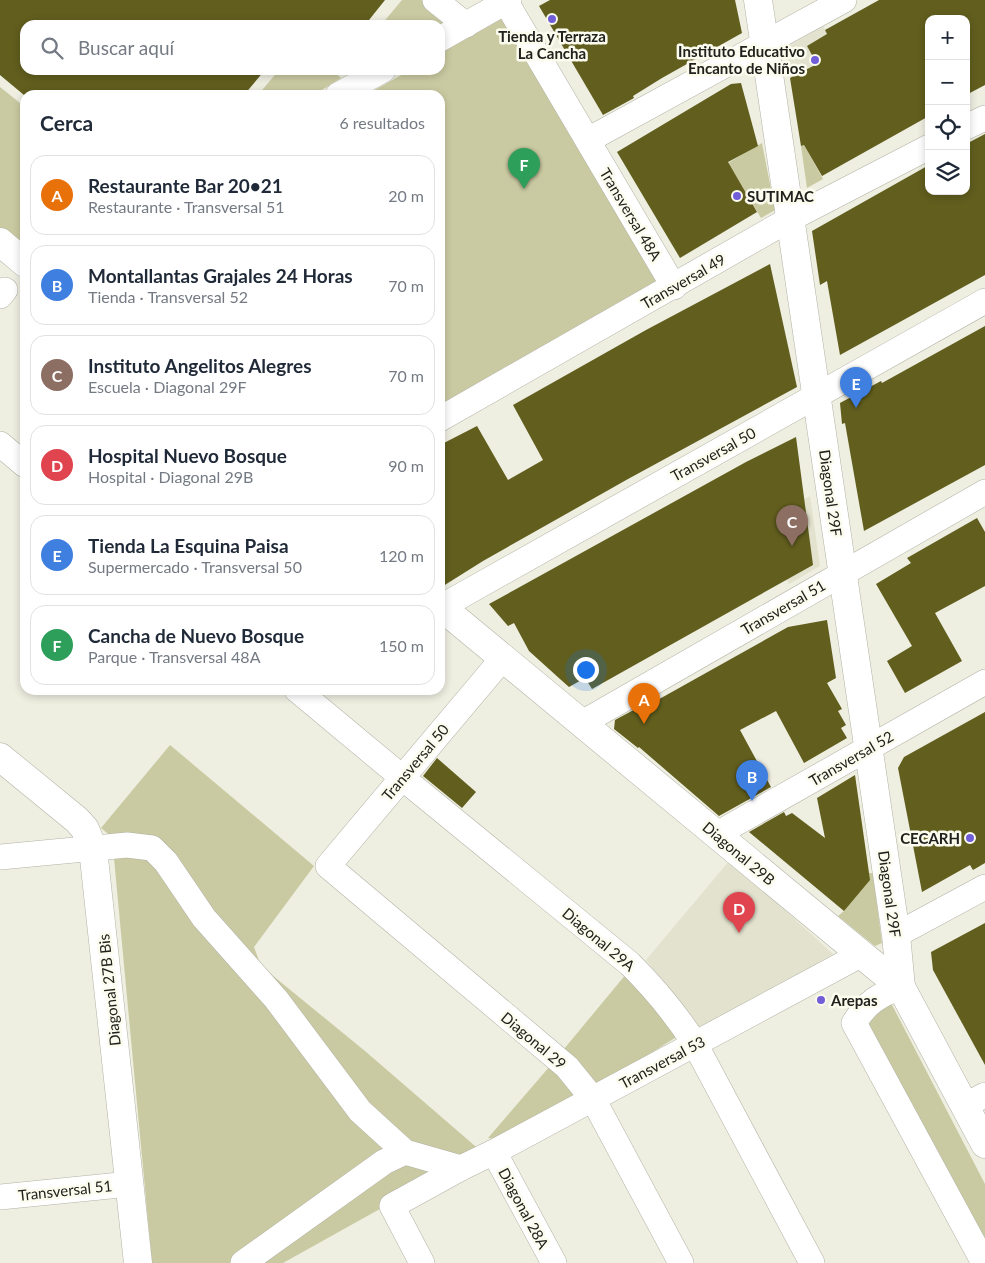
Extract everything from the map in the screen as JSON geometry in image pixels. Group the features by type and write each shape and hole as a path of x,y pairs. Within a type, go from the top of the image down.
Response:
{"street":[{"name":"Diagonal 29F","path":"758,0 869,747 896,935 901,987"},
{"path":"588,140 765,45 844,0"},
{"path":"445,36 507,1"},
{"name":"Transversal 48A","path":"507,1 674,287"},
{"path":"442,2 466,25"},
{"path":"347,90 374,75"},
{"path":"970,125 985,118"},
{"name":"Transversal 49","path":"445,416 790,219 925,149"},
{"path":"0,242 20,258"},
{"name":"Transversal 50","path":"445,604 985,301"},
{"path":"0,444 20,460"},
{"name":"Transversal 51","path":"582,723 985,492"},
{"name":"Diagonal 29B","path":"445,609 901,987 975,1101 985,1144"},
{"name":"Transversal 50","path":"328,866 503,658"},
{"name":"Transversal 52","path":"717,834 985,682"},
{"name":"Diagonal 29A","path":"303,695 630,964 661,995 695,1044 812,1263"},
{"name":"Diagonal 27B Bis","path":"0,757 77,820 85,829 93,849 138,1263"},
{"path":"0,857 127,845 152,848 166,862 204,918 276,999 360,1111 405,1152 461,1168"},
{"name":"Diagonal 29","path":"328,866 567,1067 593,1099 681,1263"},
{"path":"896,935 985,887"},
{"name":"Transversal 53","path":"422,1263 392,1206 862,954"},
{"path":"901,987 884,993 864,1008 854,1023 984,1263"},
{"path":"243,1263 384,1162 405,1152"},
{"name":"Diagonal 28A","path":"494,1152 554,1263"},
{"name":"Transversal 51","path":"0,1197 130,1184"}],"shaded area":[{"name":"Instituto Educativo Encanto de Niños","path":"823,26 849,72 794,102 786,48"},
{"path":"810,496 820,566 789,584 756,526"},
{"path":"730,860 833,954 704,1033 646,960"}],"green space":[{"path":"402,0 423,0 449,21 445,23 445,20 385,20"},
{"path":"509,14 660,282 445,403 445,90 375,90 401,75 445,75 445,50"},
{"path":"275,75 338,75 341,78 322,90 262,90"},
{"path":"0,87 20,103 20,245 0,228"},
{"path":"762,143 775,210 761,218 728,163"},
{"path":"804,145 823,179 807,188 801,146"},
{"path":"170,745 314,866 254,947 261,966 365,1051 482,1152 283,1263 152,1263 112,837 101,828"},
{"path":"868,873 873,873 882,943 875,946 838,916 844,911"},
{"path":"627,973 678,1036 597,1087 564,1049"},
{"path":"891,1003 985,1184 985,1248 864,1017"},
{"path":"550,1066 578,1099 503,1140 488,1138"}],"building":[{"path":"0,0 385,0 369,20 20,20 20,75 261,75 248,90 20,90 20,92 0,75"},
{"path":"550,0 735,0 742,33 662,78 633,96 634,98 603,115 539,6"},
{"path":"879,0 985,0 985,85 970,93 970,15 925,15 925,118 822,176 804,145 801,146 790,78 817,64 807,46 827,34 825,30"},
{"path":"741,83 758,146 728,162 757,212 680,258 617,152 731,84"},
{"path":"985,134 985,275 840,355 827,281 820,285 812,231 925,167 925,195 970,195 970,142"},
{"path":"770,264 797,387 628,479 483,561 445,585 445,442 477,426 508,480 543,460 513,405 646,330"},
{"path":"985,326 985,465 864,531 845,423 842,424 840,403 881,381 882,383"},
{"path":"796,437 813,565 592,689 585,678 569,687 529,651 514,623 508,626 489,604 746,462"},
{"path":"977,518 985,532 985,586 935,613 962,661 905,693 887,661 912,646 876,584 911,563 907,558"},
{"path":"827,620 836,678 827,683 842,709 838,711 846,725 841,728 847,738 804,763 776,711 740,730 771,787 719,816 639,747 614,729 615,720 652,700 654,702 788,627"},
{"path":"985,712 985,863 973,870 970,865 922,892 898,768 904,757"},
{"path":"437,758 476,792 462,808 423,776"},
{"path":"855,775 870,880 844,911 749,832 784,812 786,816 792,813 825,838 817,798"},
{"path":"985,923 985,1065 933,970 931,952"}],"place":[{"name":"Tienda y Terraza La Cancha","path":"552,19"},
{"name":"Instituto Educativo Encanto de Niños","path":"815,60"},
{"name":"Cancha de Nuevo Bosque","path":"524,189"},
{"name":"SUTIMAC","path":"737,196"},
{"name":"Tienda La Esquina Paisa","path":"856,408"},
{"name":"Instituto Angelitos Alegres","path":"792,546"},
{"name":"Restaurante Bar 20•21","path":"644,724"},
{"name":"Montallantas Grajales 24 Horas","path":"752,801"},
{"name":"CECARH","path":"970,838"},
{"name":"Hospital Nuevo Bosque","path":"739,933"},
{"name":"Arepas","path":"821,1000"}]}
